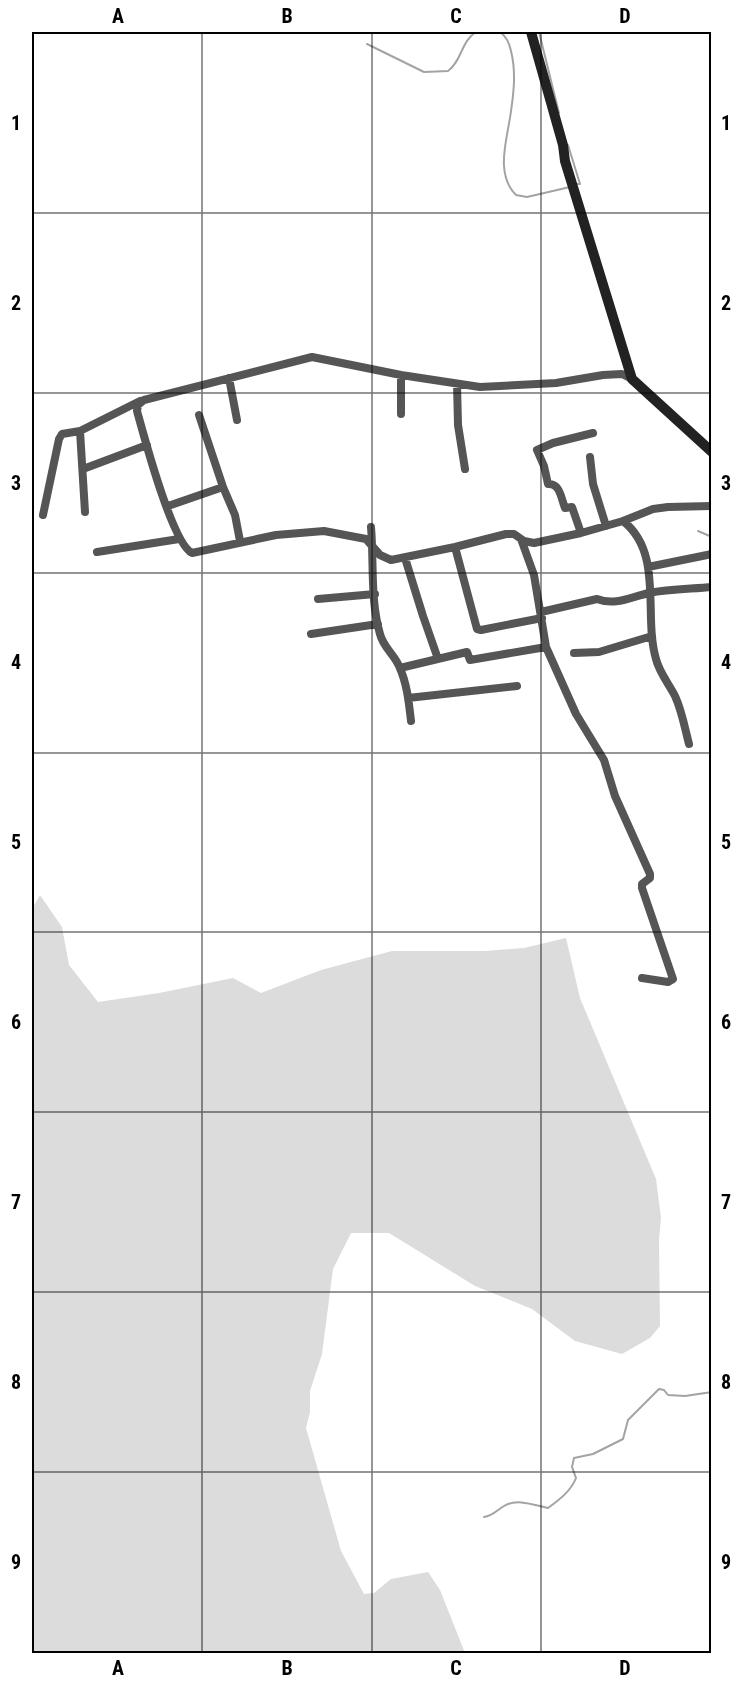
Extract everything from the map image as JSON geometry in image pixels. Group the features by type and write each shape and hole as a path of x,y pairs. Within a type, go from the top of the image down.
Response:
{"street":[{"path":"531,32 563,145 565,161 632,379"},
{"path":"43,515 62,434 80,431 113,413 144,400 312,357 457,384 499,387 622,374 636,381 711,452"},
{"path":"401,375 401,414"},
{"path":"229,378 237,420"},
{"path":"457,384 457,414 465,469"},
{"path":"144,400 138,405 137,411 172,525 186,549 192,553 296,532 324,531 363,538 386,559 405,558 506,534 514,534 534,543 606,526 653,509 711,506"},
{"path":"199,415 235,515 240,542"},
{"path":"80,431 85,512"},
{"path":"581,533 572,507 565,508 557,487 548,484 537,450 553,443 593,433"},
{"path":"83,469 147,445"},
{"path":"590,457 593,484 606,526"},
{"path":"168,506 224,488"},
{"path":"623,521 641,540 648,567 652,636 656,660 676,699 689,744"},
{"path":"371,527 378,624 382,642 400,668 411,721"},
{"path":"97,552 179,539"},
{"path":"521,539 534,575 546,647 576,714 604,760 615,796 650,874 650,878 642,884 642,888 673,979 668,982 642,978"},
{"path":"455,547 473,626 481,630 597,599 604,602 616,602 649,593 711,587"},
{"path":"648,567 711,554"},
{"path":"405,558 438,659"},
{"path":"318,599 375,594"},
{"path":"311,634 378,624"},
{"path":"574,653 599,652 652,636"},
{"path":"400,668 467,652 470,660 546,647"},
{"path":"408,698 517,686"}],"shaded area":[{"path":"40,895 62,927 69,965 98,1002 159,993 233,978 261,993 321,970 392,951 485,951 524,948 566,938 580,998 656,1179 661,1218 660,1326 650,1338 622,1354 575,1341 532,1309 475,1286 389,1233 351,1233 333,1269 322,1354 310,1391 310,1412 306,1428 341,1551 364,1594 374,1593 391,1579 428,1572 440,1590 465,1653 32,1653 32,909"}],"waterway":[{"path":"367,44 424,72 448,71 453,67 467,40 476,32"},
{"path":"500,32 509,45 514,74 504,154 504,166 509,186 516,195 527,197 570,187"},
{"path":"539,32 559,113"},
{"path":"568,145 580,184 576,184"},
{"path":"698,531 712,537"},
{"path":"484,1517 514,1503 548,1508 574,1483 576,1478 572,1467 574,1458 593,1454 623,1439 628,1420 659,1389 664,1390 668,1395 685,1396 712,1392"}]}
